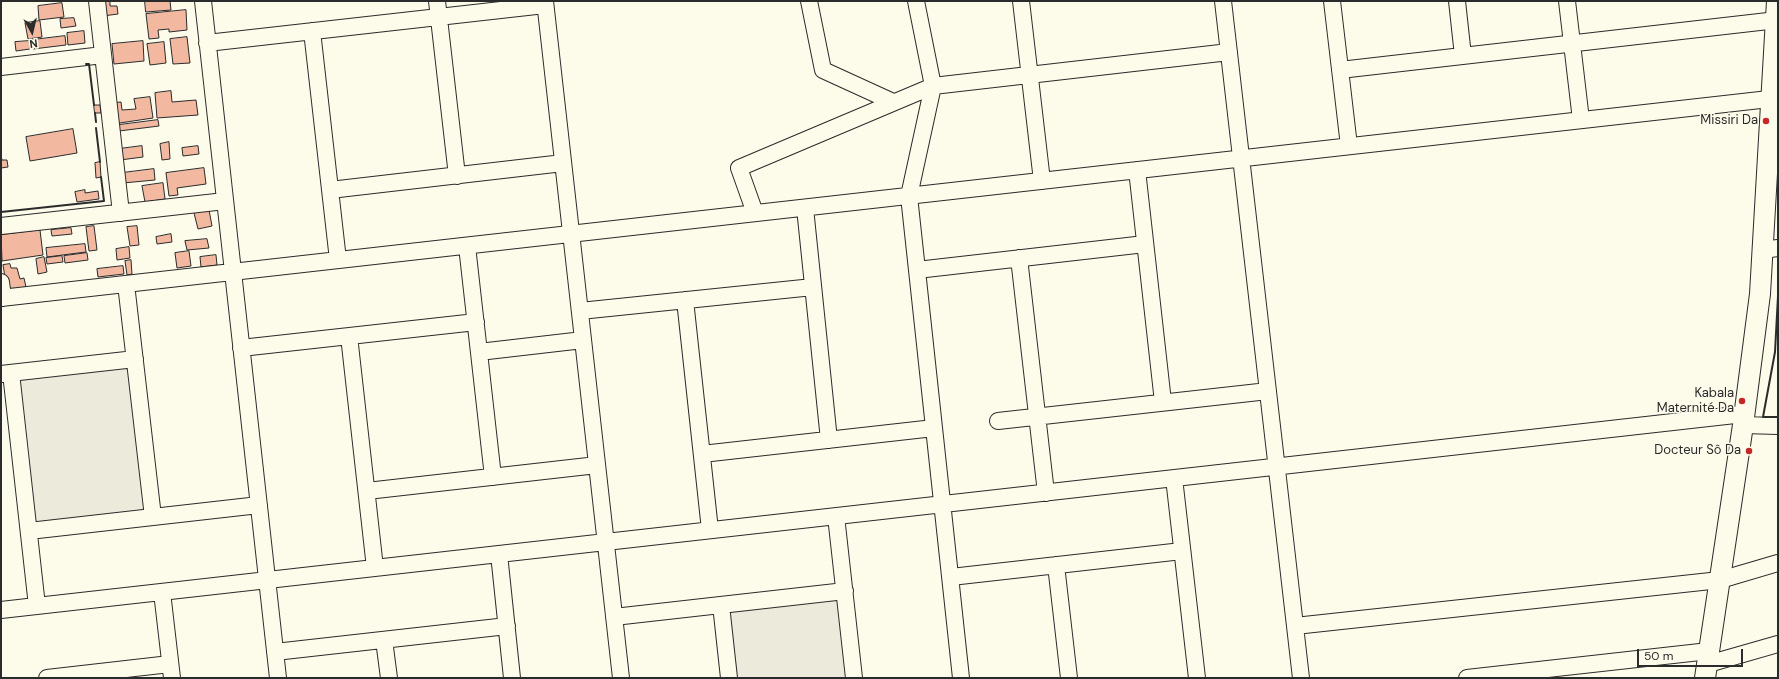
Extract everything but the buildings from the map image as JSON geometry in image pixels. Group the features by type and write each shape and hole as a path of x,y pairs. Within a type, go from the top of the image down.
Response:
{"main road":[{"path":"1707,664 1744,420 1760,294 1770,249 1776,10"}],"street":[{"path":"97,1 121,213"},
{"path":"203,1 278,678"},
{"path":"437,1 456,176"},
{"path":"809,1 823,70 893,102"},
{"path":"916,1 933,86 910,196 961,678"},
{"path":"1022,1 1042,181"},
{"path":"1223,1 1301,678"},
{"path":"1332,1 1349,146"},
{"path":"1457,1 1463,56"},
{"path":"1567,1 1581,120"},
{"path":"207,43 439,17 545,3 621,678"},
{"path":"1340,70 1572,43 1776,10"},
{"path":"312,31 338,260"},
{"path":"755,213 739,168 933,86 1229,52"},
{"path":"1,67 103,55"},
{"path":"2,293 126,284 1774,99"},
{"path":"330,190 563,163"},
{"path":"1137,170 1163,402"},
{"path":"1,226 225,201"},
{"path":"805,208 829,440"},
{"path":"917,270 1145,244"},
{"path":"467,246 493,477"},
{"path":"1019,258 1046,493"},
{"path":"126,284 153,517"},
{"path":"580,311 813,287"},
{"path":"685,300 710,530"},
{"path":"242,348 476,322"},
{"path":"349,336 375,568"},
{"path":"479,352 583,340"},
{"path":"37,606 29,531 6,374 135,359"},
{"path":"998,421 1268,390"},
{"path":"1,610 1277,467 1744,420 1778,426"},
{"path":"702,454 934,428"},
{"path":"367,491 597,465"},
{"path":"1174,478 1196,678"},
{"path":"29,531 259,505"},
{"path":"836,516 854,678"},
{"path":"950,577 1182,551"},
{"path":"499,554 512,678"},
{"path":"1295,626 1720,580 1778,563"},
{"path":"1056,565 1069,678"},
{"path":"614,616 845,591"},
{"path":"47,678 171,671 162,592"},
{"path":"721,605 729,678"},
{"path":"275,652 507,626"},
{"path":"384,640 389,678"},
{"path":"1467,678 1707,664 1778,644"}],"shaded area":[{"path":"131,363 148,513 34,526 17,376"},
{"path":"841,593 850,678 734,678 726,606"}],"wall":[{"path":"86,64 89,64 94,105"},
{"path":"95,113 96,122"},
{"path":"96,128 100,162"},
{"path":"1,212 104,201 101,177"},
{"path":"1778,296 1775,352 1763,417 1778,417"}],"place":[{"name":"Missiri Da","path":"1766,121"},
{"name":"Kabala Maternité Da","path":"1742,401"},
{"name":"Docteur Sô Da","path":"1749,451"}]}
